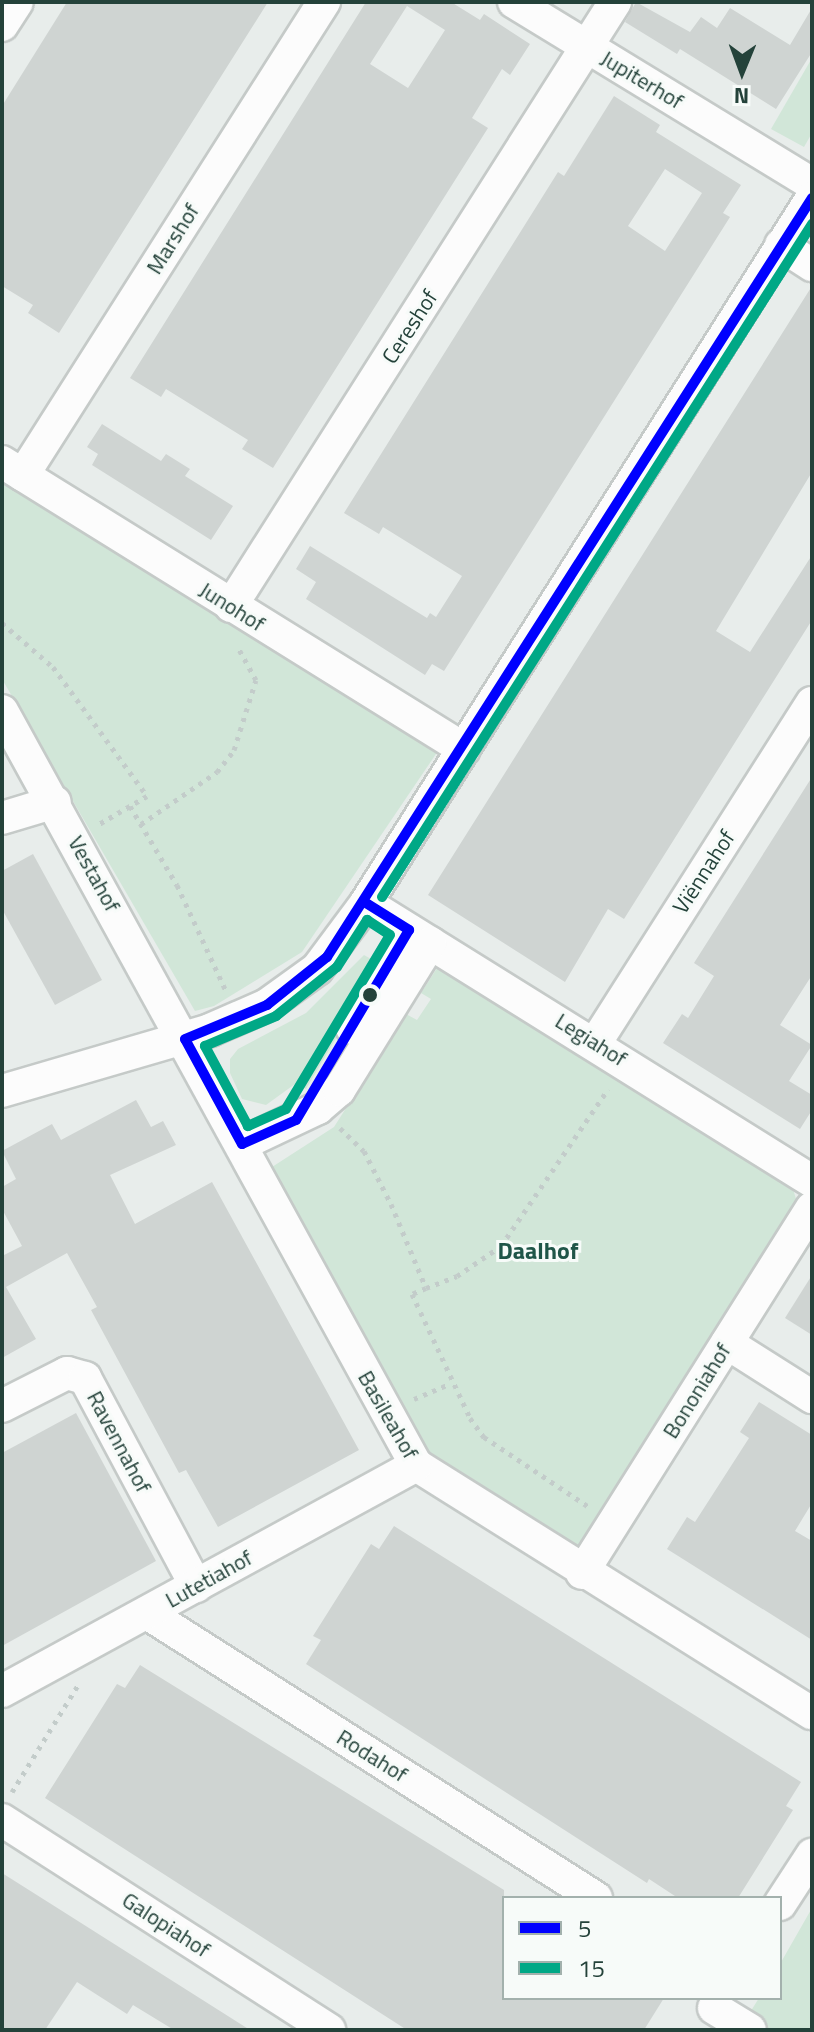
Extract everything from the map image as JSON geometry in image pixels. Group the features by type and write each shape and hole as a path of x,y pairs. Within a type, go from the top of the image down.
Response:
{"street":[{"path":"2,25 17,2"},
{"name":"Marshof","path":"12,469 324,2"},
{"name":"Jupiterhof","path":"514,2 812,184"},
{"name":"Cereshof","path":"231,606 589,48 615,2"},
{"path":"2,1091 185,1039 239,1019 317,969 366,903 812,198"},
{"path":"781,245 812,265"},
{"name":"Junohof","path":"12,469 464,749"},
{"name":"Viënnahof","path":"596,1042 812,703"},
{"name":"Vestahof","path":"2,711 185,1039"},
{"path":"2,818 55,802"},
{"name":"Legiahof","path":"366,903 596,1042 812,1181"},
{"path":"242,1144 307,1114 420,937"},
{"name":"Basileahof","path":"185,1039 416,1465 582,1573 812,1713"},
{"name":"Bononiahof","path":"582,1573 812,1208"},
{"path":"727,1343 812,1397"},
{"name":"Ravennahof","path":"2,1406 67,1373 85,1378 196,1586"},
{"name":"Lutetiahof","path":"2,1691 416,1465"},
{"name":"Rodahof","path":"147,1613 593,1896"},
{"name":"Galopiahof","path":"6,1807 329,2030"},
{"path":"782,1901 812,1855"},
{"path":"711,2012 750,2030"}],"path":[{"path":"141,824 217,772 247,719 256,680 227,633 231,606"},
{"path":"2,623 53,667 94,717 147,796 74,838"},
{"path":"130,806 177,885 239,1019"},
{"path":"613,1523 484,1437 450,1384 412,1294 457,1276 501,1246 627,1062"},
{"path":"307,1114 364,1151 426,1288"},
{"path":"6,1807 94,1660 86,1646"}],"green space":[{"path":"812,58 812,133 804,147 771,129"},
{"path":"2,480 440,748 302,952 214,1006 195,1011 2,679"},
{"path":"364,955 380,964 306,1089 295,1084 266,1105 242,1099 230,1073 230,1059 238,1049 306,1013"},
{"path":"441,962 792,1186 797,1202 583,1559 438,1465 419,1447 272,1167 334,1127 406,1014 417,1020 431,999 421,993"},
{"path":"812,1908 812,2030 739,2030 758,2000 782,2000 782,1960"}],"building":[{"path":"67,2 268,2 59,333 28,313 33,305 2,286 2,106"},
{"path":"366,2 451,2 480,20 484,14 530,44 510,75 502,69 472,118 488,128 273,468 242,449 248,440 166,389 161,397 130,378","holes":["407,6 445,30 408,88 370,64"]},
{"path":"636,2 690,32 701,17 717,28 730,8 790,45 812,8 812,52 776,109 680,49 677,54 625,22"},
{"path":"614,96 660,125 656,132 741,185 723,213 730,217 444,671 432,664 425,675 306,599 316,582 296,569 310,546 427,618 430,613 436,617 462,576 383,527 379,534 344,513 558,172 564,176","holes":["665,169 702,193 665,251 628,226"]},
{"path":"812,286 812,472 716,631 750,652 812,555 812,620 624,919 608,909 565,982 428,895"},
{"path":"102,424 161,461 166,454 190,469 185,476 233,506 211,540 92,465 98,454 87,447"},
{"path":"812,777 812,975 780,1025 812,1045 789,1081 812,1095 812,1110 800,1129 663,1043 682,1014 688,1018 714,976 694,963"},
{"path":"33,854 102,980 55,1005 2,909 2,871"},
{"path":"136,1100 151,1127 163,1121 176,1145 110,1175 135,1224 212,1182 359,1450 218,1527 186,1470 179,1473 91,1310 97,1307 67,1253 6,1287 36,1339 2,1358 2,1256 22,1246 2,1209 2,1187 16,1179 2,1151 52,1124 61,1140"},
{"path":"812,1275 812,1335 785,1318"},
{"path":"759,1402 812,1435 812,1503 795,1531 812,1541 812,1640 667,1549 687,1517 695,1522 749,1438 740,1432"},
{"path":"76,1413 156,1561 2,1646 2,1453"},
{"path":"394,1526 801,1782 786,1806 793,1810 739,1896 675,1896 649,1879 647,1883 306,1664 321,1640 313,1636 371,1544 379,1549"},
{"path":"140,1665 504,1890 502,2000 663,2000 644,2030 407,2030 45,1798 117,1684 125,1688"},
{"path":"2,1873 250,2030 174,2030 133,2005 127,2014 77,1982 45,2030 2,2030"}],"transit line":[{"name":"5","path":"366,903 409,930 296,1120 242,1144 185,1039 267,1005 327,957 812,198"},
{"name":"15","path":"382,897 812,224"},
{"name":"15","path":"367,920 390,935 286,1109 248,1126 205,1046 276,1016 337,967 367,920"}],"district":[{"name":"Daalhof","path":"538,1251"}]}
